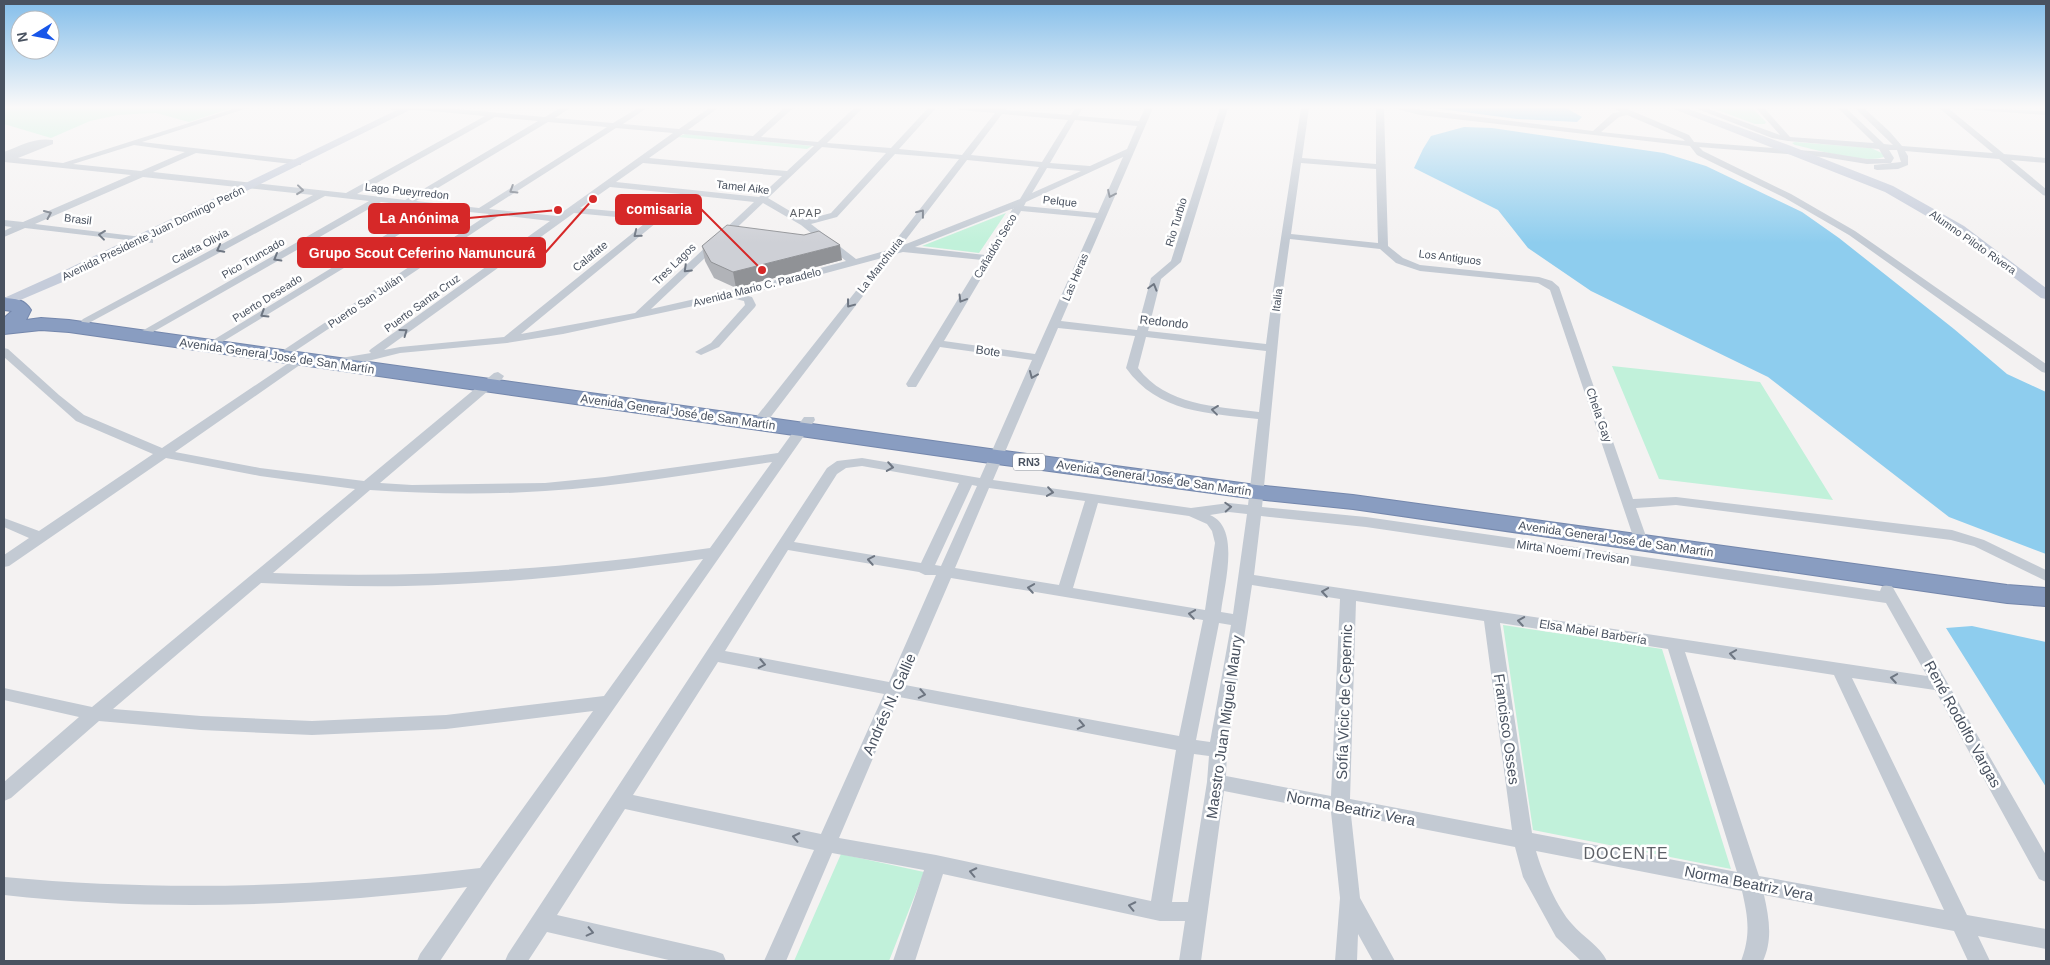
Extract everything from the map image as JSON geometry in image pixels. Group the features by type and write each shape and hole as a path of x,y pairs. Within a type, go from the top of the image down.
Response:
{"highway":[{"name":"Avenida General José de San Martín","path":"146,334 13,307 4,327 41,324 58,325 146,334 291,355 358,362 999,452 1256,495 1353,502 1641,542 1885,587 2046,604"},
{"name":"Avenida General José de San Martín","path":"291,355 324,363 358,362"},
{"name":"Avenida General José de San Martín","path":"1885,587 2046,597"}],"main road":[{"name":"Avenida Presidente Juan Domingo Perón","path":"256,186 319,153"},
{"name":"Avenida Presidente Juan Domingo Perón","path":"13,307 22,296 145,240 323,153"},
{"name":"Alumno Piloto Rivera","path":"1807,153 1870,180 1952,224 2046,295"}],"street":[{"path":"62,165 100,153"},
{"path":"4,234 190,153"},
{"path":"212,153 298,163"},
{"path":"348,196 422,153"},
{"path":"408,202 490,153"},
{"path":"481,210 571,153"},
{"name":"Puerto Santa Cruz","path":"358,362 393,340 652,153"},
{"name":"Tres Lagos","path":"638,316 809,153"},
{"path":"804,223 834,215 891,153"},
{"path":"914,153 1096,168 1120,174"},
{"name":"La Manchuria","path":"763,419 896,250 969,153"},
{"name":"Cañadón Seco","path":"912,384 1051,153"},
{"name":"Avenida Mario C. Paradelo","path":"358,362 400,350 506,340 638,316 767,286 896,250 1020,204 1126,153"},
{"name":"Las Heras","path":"999,452 1101,216 1130,153"},
{"name":"Rio Turbio","path":"1210,153 1176,262 1156,278 1132,368 1137,377 1154,392 1194,406 1264,416"},
{"name":"Italia","path":"1256,495 1271,348 1298,153"},
{"path":"1286,236 1383,246 1380,153"},
{"path":"1700,153 1788,196 1852,233 2046,369"},
{"path":"1790,153 1888,161 1890,158 1886,153"},
{"path":"1805,153 1863,165 1889,167 1905,163 1903,153"},
{"path":"1959,153 2046,160"},
{"path":"1998,153 2046,193"},
{"name":"Lago Pueyrredon","path":"7,157 62,165 559,219"},
{"path":"642,160 787,174"},
{"path":"1297,160 1380,167"},
{"path":"1863,165 1852,167 1853,170 1870,180"},
{"name":"Tamel Aike","path":"608,184 774,202 855,262"},
{"name":"Calafate","path":"506,340 689,192"},
{"name":"Caleta Olivia","path":"87,321 324,193"},
{"name":"Pico Truncado","path":"146,334 380,199"},
{"name":"Pelque","path":"1020,204 1101,216"},
{"name":"Puerto Deseado","path":"216,344 440,206"},
{"path":"572,210 656,218"},
{"name":"Puerto San Julián","path":"4,562 162,453 291,355 499,212"},
{"name":"Brasil","path":"4,223 145,240"},
{"name":"Los Antiguos","path":"1383,246 1390,255 1406,264 1420,268 1539,280 1556,289"},
{"path":"896,250 987,258"},
{"path":"701,352 715,345 767,286"},
{"name":"Chela Gay","path":"1556,289 1641,542"},
{"path":"730,295 748,299 751,305"},
{"name":"Redondo","path":"1055,324 1271,348"},
{"name":"Bote","path":"936,343 1040,358"},
{"path":"4,351 48,393 80,418 162,453 260,472 367,486 412,489 545,487 605,481 782,457"},
{"path":"4,793 95,714 493,381"},
{"path":"428,961 486,876 806,425"},
{"name":"Andrés N. Gallie","path":"775,961 999,452"},
{"path":"516,961 832,472 842,464 862,462 986,483 1191,512 1212,521 1219,531 1222,543 1212,617 1186,745 1160,912"},
{"path":"925,570 967,480"},
{"name":"Mirta Noemí Trevisan","path":"1191,512 1204,512 1225,506 1239,507 1256,495 1366,522 1885,587"},
{"name":"Maestro Juan Miguel Maury","path":"1190,961 1216,782 1218,750 1240,621 1256,495"},
{"path":"1064,593 1093,498"},
{"path":"1629,504 1676,501 1952,535 1979,543 2046,576"},
{"path":"4,522 41,537"},
{"path":"785,545 946,574 1240,621"},
{"path":"259,578 361,581 467,578 561,572 717,552"},
{"name":"Elsa Mabel Barbería","path":"1244,579 1942,685"},
{"name":"René Rodolfo Vargas","path":"1885,587 1942,685 2046,873"},
{"name":"Sofía Vicic de Cepernic","path":"1346,961 1350,898 1340,806 1348,595"},
{"name":"Francisco Osses","path":"1492,617 1523,840 1532,877 1563,930 1596,961"},
{"path":"1675,645 1750,883 1759,923 1756,955 1752,961"},
{"path":"714,655 1218,750"},
{"path":"1840,670 1979,961"},
{"path":"4,694 95,714 201,723 312,728 446,722 609,702"},
{"name":"Norma Beatriz Vera","path":"1216,782 2046,939"},
{"path":"620,800 827,844 936,864 1160,912 1198,911"},
{"path":"904,961 936,864"},
{"path":"4,886 159,896 298,895 422,884 486,876"},
{"name":"Sofía Vicic de Cepernic","path":"1350,898 1384,961"},
{"path":"542,920 715,961"}],"green space":[{"path":"1828,153 1884,154 1884,157 1875,159 1853,158"},
{"path":"1006,213 979,253 922,246"},
{"path":"1612,366 1760,382 1833,500 1659,479"},
{"path":"1503,625 1662,649 1731,869 1533,830"},
{"path":"841,854 924,872 889,961 794,961"}],"water":[{"path":"1421,153 1664,153 1706,166 1802,212 1839,238 1954,329 2007,374 2046,392 2046,554 1949,517 1768,377 1591,291 1528,248 1498,210 1414,168"},
{"path":"1972,626 2046,642 2046,787 1946,628"}],"building":[{"path":"727,225 804,235 819,231 840,245 733,272 711,262 702,246"}],"place":[{"name":"Grupo Scout Ceferino Namuncurá","path":"593,199"},
{"name":"La Anónima","path":"558,210"},
{"name":"comisaria","path":"762,270"}],"district":[{"name":"APAP","path":"806,213"},
{"name":"DOCENTE","path":"1626,853"}]}
